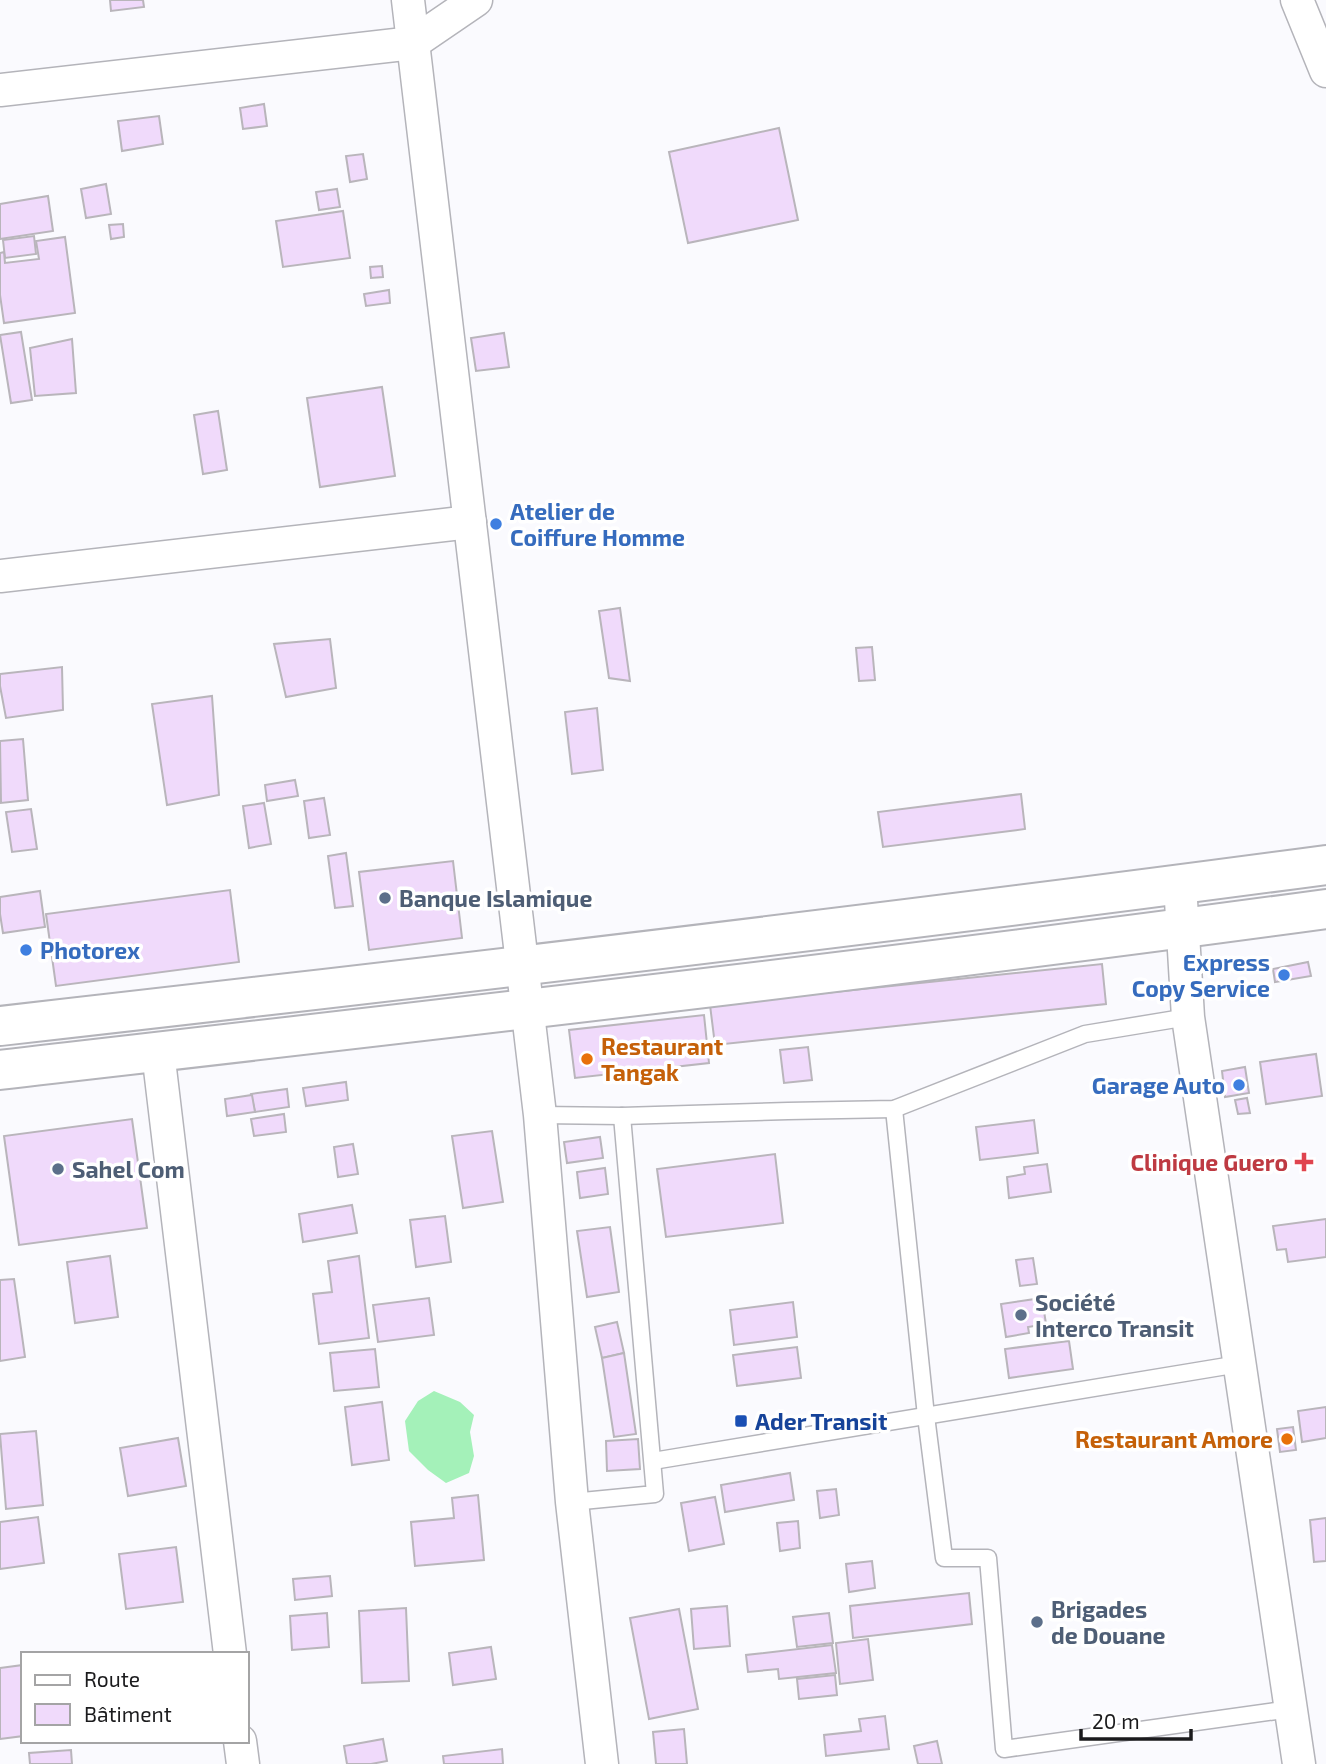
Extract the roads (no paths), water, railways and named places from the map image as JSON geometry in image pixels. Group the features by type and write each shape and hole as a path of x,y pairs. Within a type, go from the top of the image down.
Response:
{"main road":[{"path":"0,1026 523,966 1326,865"},
{"path":"0,1070 528,1009 1326,909"}],"street":[{"path":"408,0 541,1115 572,1502 602,1764"},
{"path":"0,90 413,43 476,0"},
{"path":"1310,15 1326,71"},
{"path":"0,576 470,522"},
{"path":"1181,884 1188,1017 1299,1764"},
{"path":"158,1052 230,1652"},
{"path":"240,1743 243,1764"}],"lane":[{"path":"541,1115 622,1116 894,1109 1085,1034 1188,1017"},
{"path":"894,1109 926,1416 944,1558 988,1558 1004,1749 1290,1709"},
{"path":"572,1502 655,1494 622,1116"},
{"path":"653,1461 1239,1364"}],"place":[{"name":"Atelier de Coiffure Homme","path":"496,524"},
{"name":"Banque Islamique","path":"385,898"},
{"name":"Photorex","path":"26,950"},
{"name":"Express Copy Service","path":"1284,975"},
{"name":"Restaurant Tangak","path":"587,1059"},
{"name":"Garage Auto","path":"1239,1085"},
{"name":"Clinique Guero","path":"1304,1162"},
{"name":"Sahel Com","path":"58,1169"},
{"name":"Société Interco Transit","path":"1021,1315"},
{"name":"Ader Transit","path":"741,1421"},
{"name":"Restaurant Amore","path":"1287,1439"},
{"name":"Brigades de Douane","path":"1037,1622"}]}
